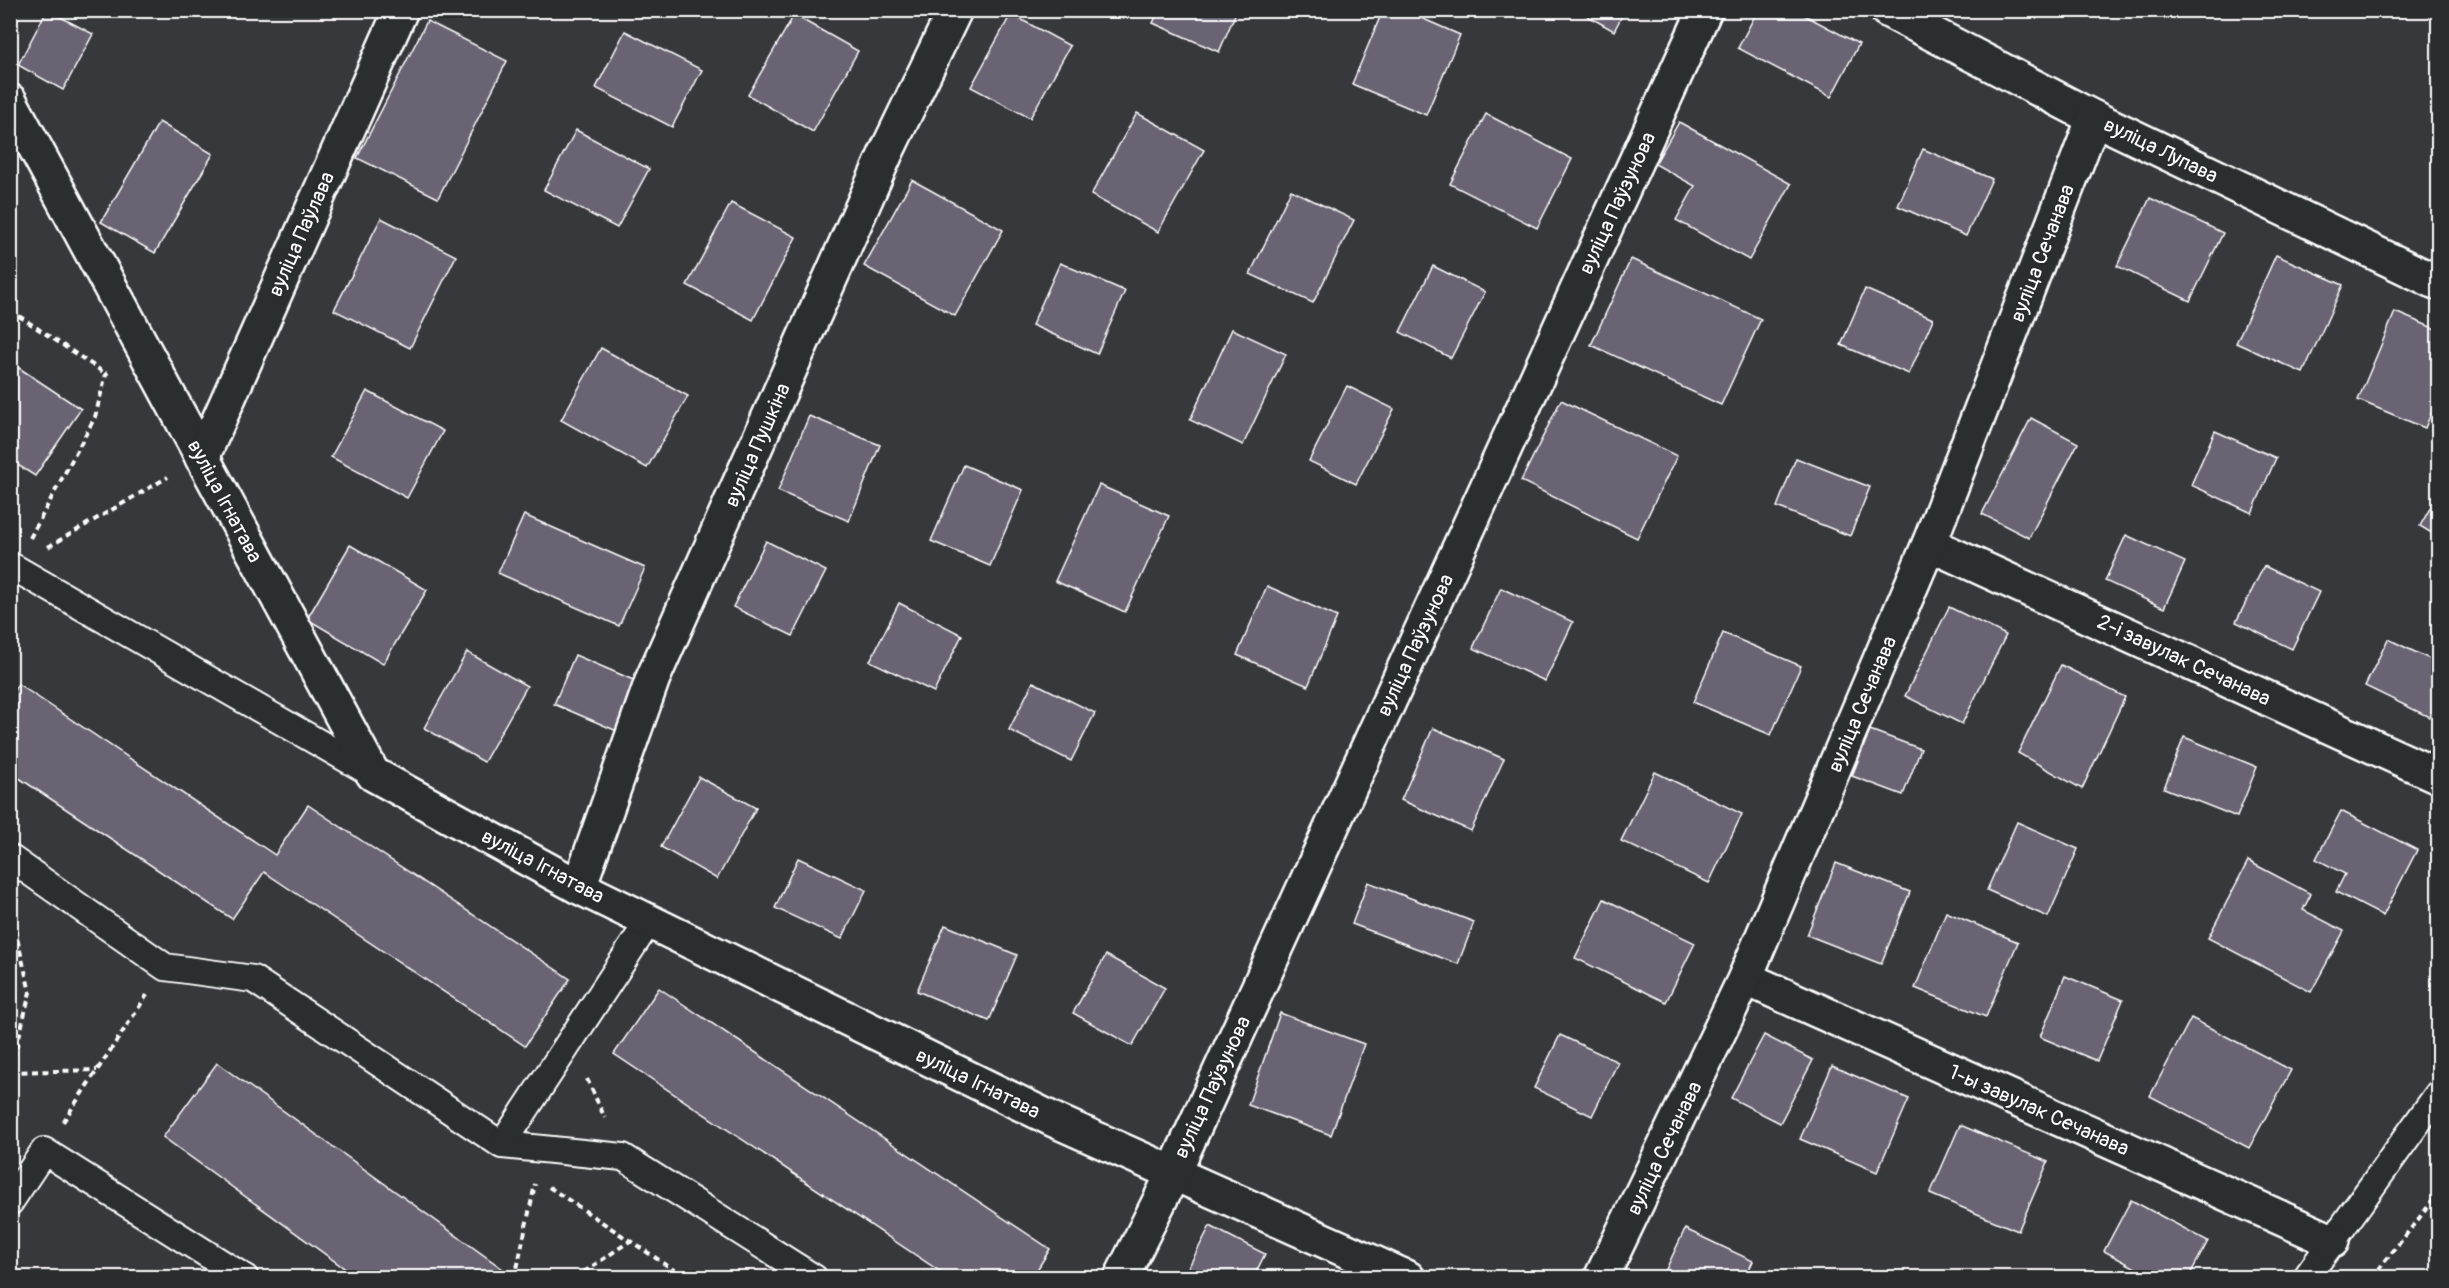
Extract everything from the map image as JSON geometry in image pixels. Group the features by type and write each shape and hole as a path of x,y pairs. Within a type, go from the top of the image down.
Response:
{"street":[{"name":"вуліца Паўлава","path":"202,458 401,10"},
{"name":"вуліца Пушкіна","path":"579,887 653,678 886,153 955,10"},
{"name":"вуліца Паўзунова","path":"1121,1278 1174,1172 1705,10"},
{"name":"вуліца Лупава","path":"1887,10 2094,118 2439,283"},
{"name":"вуліца Ігнатава","path":"10,101 373,774 579,887 1054,1120 1408,1278"},
{"name":"вуліца Сечанава","path":"1601,1278 1745,978 1929,544 2094,118"},
{"name":"2-і завулак Сечанава","path":"1929,544 2439,776"},
{"name":"1-ы завулак Сечанава","path":"1745,978 2332,1241"}],"lane":[{"path":"11,568 373,774"},
{"path":"10,858 165,967 253,980 502,1144 622,1157 814,1278"},
{"path":"502,1144 650,921"},
{"path":"2306,1278 2439,1094"},
{"path":"10,1202 44,1152 246,1278"}],"path":[{"path":"10,310 106,374"},
{"path":"11,568 95,417 106,374 143,348"},
{"path":"11,568 202,458"},
{"path":"10,909 30,992 11,1072 97,1070"},
{"path":"44,1152 165,967"},
{"path":"570,1042 622,1157"},
{"path":"502,1144 537,1179 515,1278"},
{"path":"546,1185 686,1278"},
{"path":"2372,1278 2439,1194"},
{"path":"575,1278 630,1241"}],"building":[{"path":"47,10 93,34 63,90 18,65"},
{"path":"1159,10 1237,10 1219,52 1153,23"},
{"path":"1383,10 1403,10 1460,35 1426,115 1352,84"},
{"path":"1577,10 1625,10 1614,31"},
{"path":"1758,10 1795,10 1859,44 1831,97 1738,48"},
{"path":"1011,14 1070,46 1030,118 971,87"},
{"path":"794,15 858,51 813,132 748,95"},
{"path":"427,21 507,61 438,198 357,158"},
{"path":"625,31 702,70 672,127 596,88"},
{"path":"1137,113 1204,150 1158,232 1091,195"},
{"path":"1486,114 1572,159 1537,228 1450,184"},
{"path":"159,122 213,154 155,253 101,222"},
{"path":"1679,122 1791,184 1749,260 1676,220 1695,186 1655,164"},
{"path":"576,130 649,169 617,228 544,190"},
{"path":"1923,149 1992,179 1966,236 1898,206"},
{"path":"912,180 1003,230 955,316 864,266"},
{"path":"1291,190 1354,220 1313,303 1250,274"},
{"path":"2150,198 2223,233 2190,301 2117,266"},
{"path":"731,203 796,237 753,320 687,285"},
{"path":"381,218 456,256 410,348 334,310"},
{"path":"2276,255 2343,285 2303,373 2236,343"},
{"path":"1631,259 1761,319 1721,405 1591,345"},
{"path":"1060,263 1125,291 1097,354 1032,325"},
{"path":"1433,266 1485,292 1451,358 1400,332"},
{"path":"1865,289 1933,319 1909,374 1841,345"},
{"path":"2395,312 2438,330 2438,397 2425,428 2358,400"},
{"path":"1232,329 1286,354 1243,445 1190,420"},
{"path":"601,348 688,396 647,468 561,420"},
{"path":"10,362 81,409 35,476 10,460"},
{"path":"1347,386 1394,409 1356,484 1309,461"},
{"path":"367,391 443,431 407,498 331,457"},
{"path":"1561,400 1677,456 1637,538 1521,481"},
{"path":"809,416 880,445 849,521 778,491"},
{"path":"2031,418 2078,443 2029,538 1982,514"},
{"path":"2215,431 2276,458 2252,513 2191,485"},
{"path":"1796,458 1870,487 1850,536 1777,507"},
{"path":"964,465 1023,490 990,566 931,541"},
{"path":"1099,485 1169,516 1125,612 1055,581"},
{"path":"2438,494 2438,537 2420,526"},
{"path":"524,515 645,568 619,626 498,573"},
{"path":"2126,535 2185,562 2164,608 2105,581"},
{"path":"766,541 826,571 793,636 733,607"},
{"path":"350,545 427,590 383,664 307,619"},
{"path":"2264,566 2319,592 2292,649 2236,622"},
{"path":"1267,586 1337,617 1308,686 1237,655"},
{"path":"1501,588 1573,622 1545,681 1473,648"},
{"path":"899,603 962,635 934,692 870,661"},
{"path":"1949,607 2006,635 1962,724 1905,696"},
{"path":"1723,633 1801,666 1771,735 1693,702"},
{"path":"2388,639 2438,663 2438,697 2429,717 2365,686"},
{"path":"467,652 527,686 484,762 424,728"},
{"path":"575,655 638,682 617,731 554,704"},
{"path":"2061,665 2125,697 2082,789 2018,753"},
{"path":"1033,682 1095,713 1071,761 1009,730"},
{"path":"18,684 275,855 308,805 570,979 525,1046 264,872 232,919 10,772 10,696"},
{"path":"1433,728 1504,759 1471,831 1401,800"},
{"path":"1870,730 1921,749 1903,795 1852,776"},
{"path":"2184,737 2257,767 2237,817 2164,788"},
{"path":"1655,772 1742,814 1709,883 1621,841"},
{"path":"699,777 756,808 717,879 661,847"},
{"path":"2341,811 2417,850 2383,916 2336,892 2345,874 2316,859"},
{"path":"2017,822 2078,849 2048,917 1987,890"},
{"path":"798,858 866,890 842,939 775,908"},
{"path":"2248,861 2311,894 2303,910 2344,931 2311,992 2208,938"},
{"path":"1836,863 1910,892 1881,964 1807,935"},
{"path":"1368,882 1474,922 1458,964 1352,924"},
{"path":"1604,899 1695,943 1666,1002 1575,958"},
{"path":"1946,912 2018,942 1986,1017 1915,988"},
{"path":"945,925 1017,955 989,1021 917,991"},
{"path":"1106,955 1165,988 1132,1046 1073,1013"},
{"path":"2065,976 2123,1000 2097,1061 2040,1037"},
{"path":"659,988 1050,1249 1032,1278 950,1278 614,1054"},
{"path":"1280,1013 1364,1044 1331,1135 1248,1105"},
{"path":"2191,1018 2291,1070 2249,1148 2150,1096"},
{"path":"1560,1035 1618,1062 1592,1116 1534,1088"},
{"path":"1764,1035 1813,1060 1780,1123 1731,1098"},
{"path":"217,1063 507,1272 504,1278 358,1278 163,1137"},
{"path":"1832,1066 1909,1099 1877,1172 1800,1139"},
{"path":"1960,1125 2048,1162 2018,1231 1930,1194"},
{"path":"2131,1200 2208,1241 2188,1278 2154,1278 2104,1251"},
{"path":"1210,1226 1265,1254 1253,1278 1183,1278"},
{"path":"1685,1229 1753,1261 1745,1278 1662,1278"}]}
